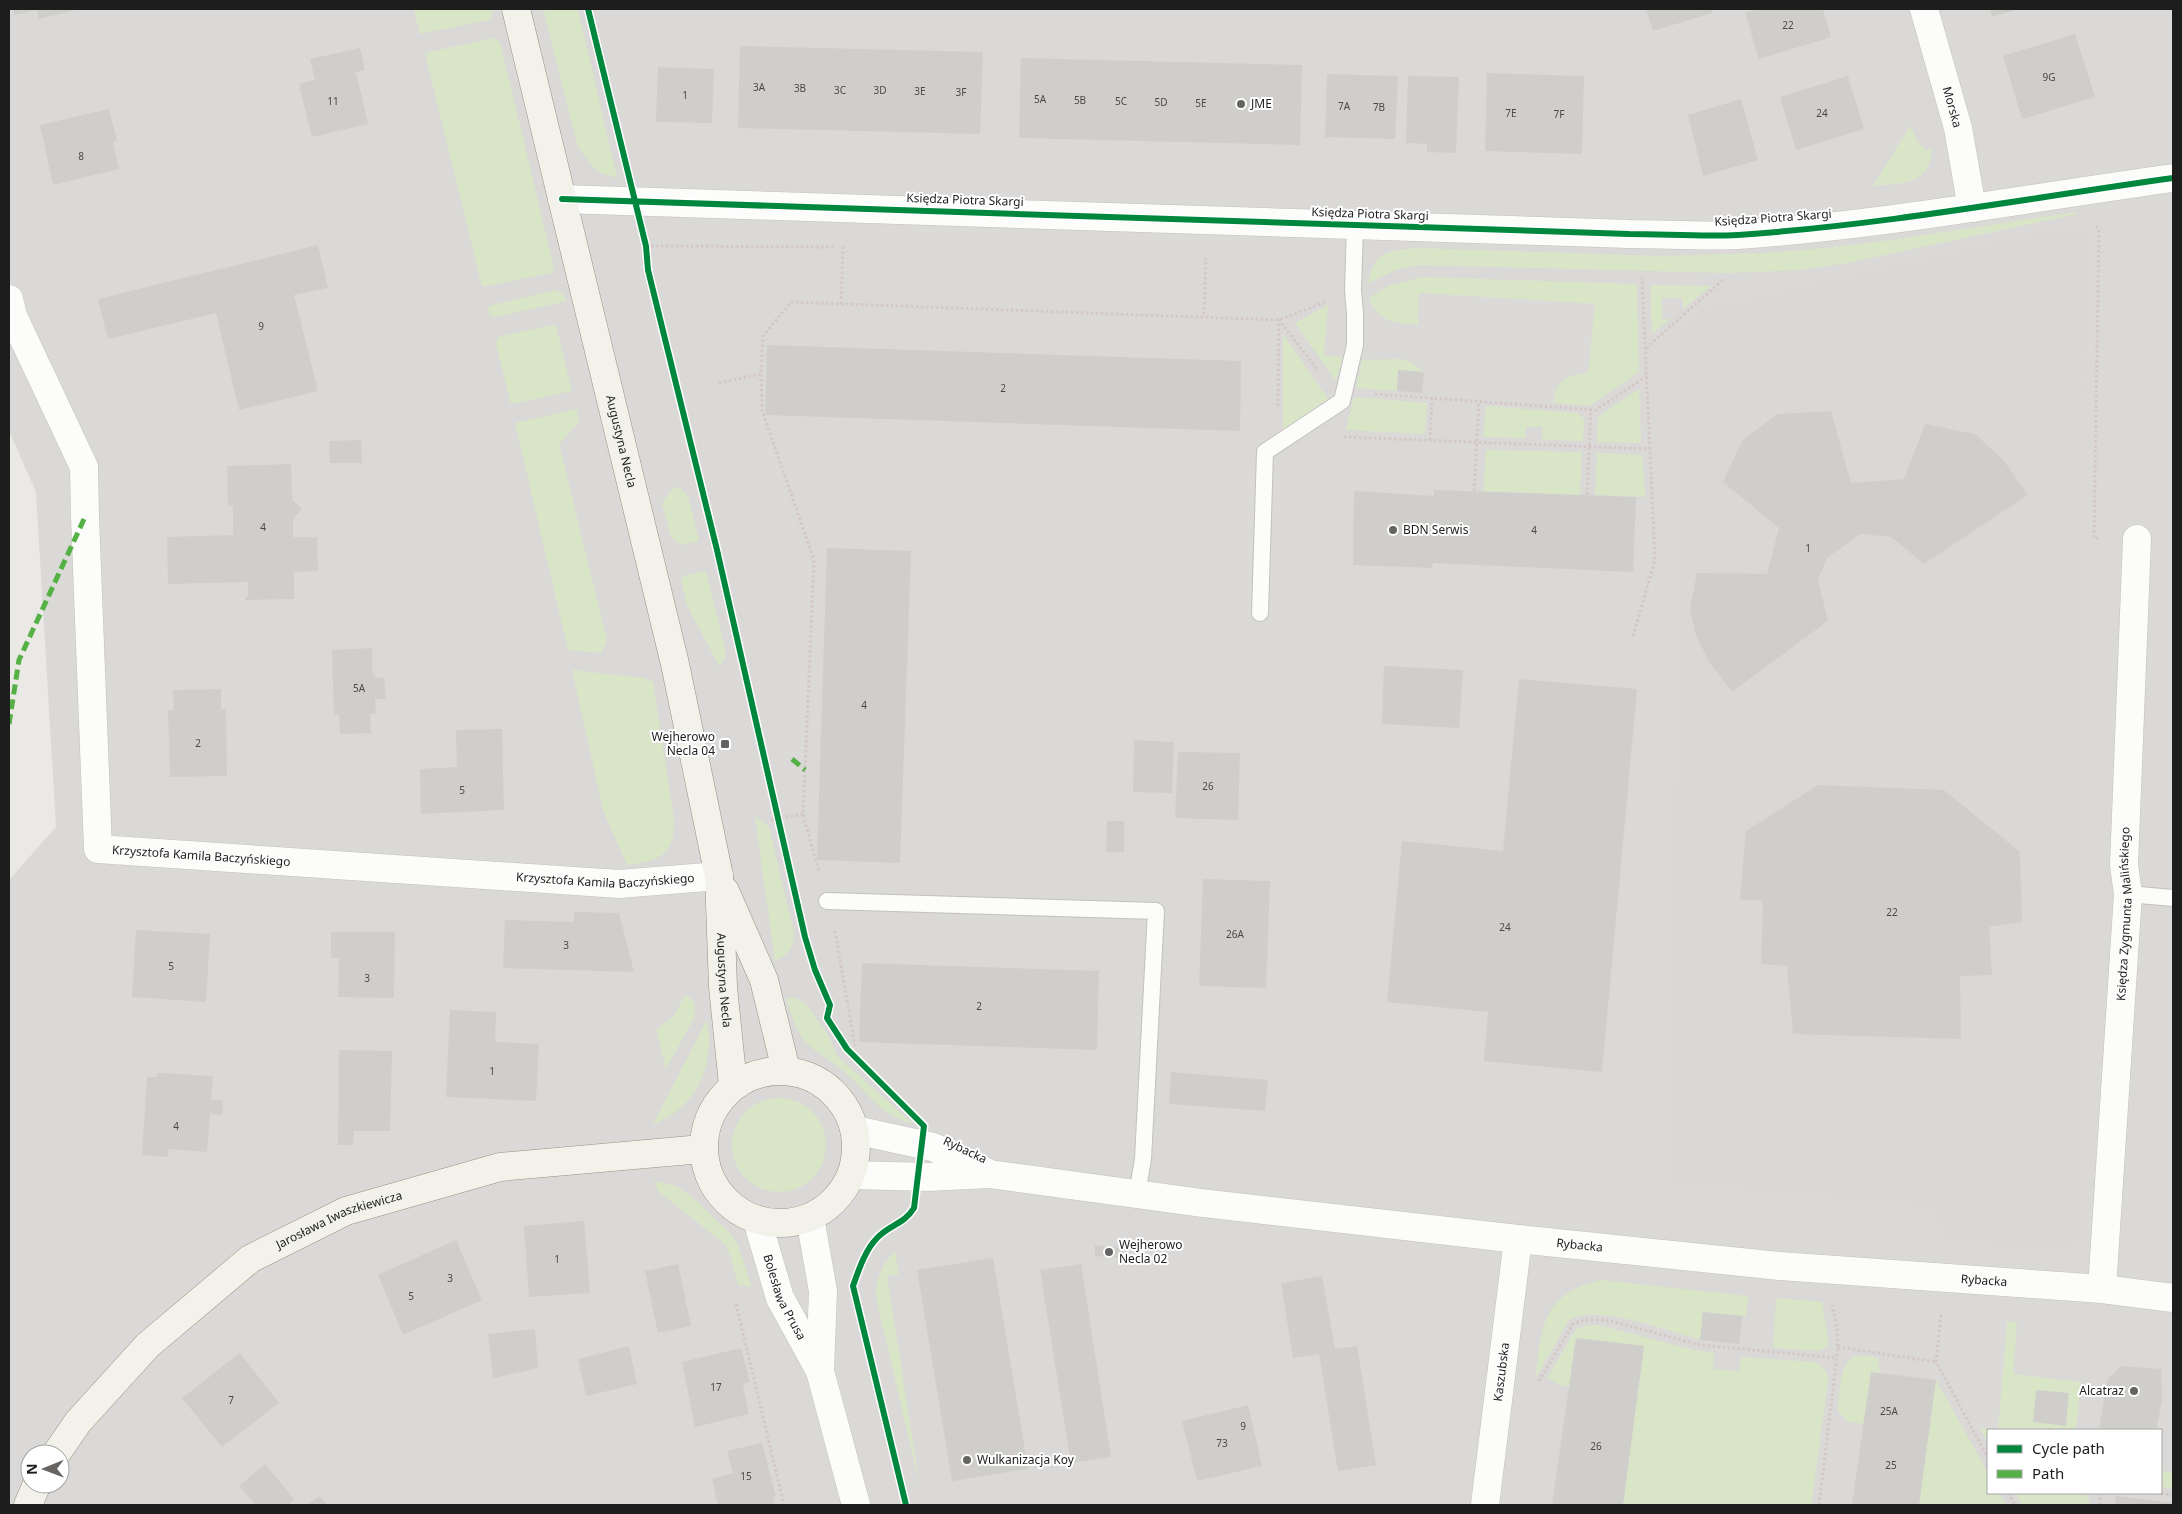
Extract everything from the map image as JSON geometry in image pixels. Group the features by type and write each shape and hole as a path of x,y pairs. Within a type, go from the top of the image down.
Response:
{"main road":[{"name":"Augustyna Necla","path":"516,9 675,664 719,876 723,987 733,1085"},
{"name":"Augustyna Necla","path":"719,876 764,980 786,1070"},
{"path":"786,1070 810,1076 830,1089 846,1107 855,1130 856,1152 852,1175 835,1200 810,1218 784,1223 757,1220 736,1210 719,1194 707,1173 702,1150 706,1125 716,1103 733,1085 758,1073 786,1070"},
{"name":"Jarosława Iwaszkiewicza","path":"63,1444 78,1422 148,1345 250,1258 346,1211 500,1166 702,1150"}],"street":[{"name":"Morska","path":"1924,9 1958,128 1972,208"},
{"name":"Księdza Piotra Skargi","path":"562,199 1629,234 1737,235 1817,228 1972,208 2173,178"},
{"name":"Krzysztofa Kamila Baczyńskiego","path":"9,299 12,316 84,467 84,518 98,849 620,884 719,876"},
{"name":"Księdza Zygmunta Malińskiego","path":"2102,1289 2128,894 2124,864 2137,539"},
{"name":"Rybacka","path":"855,1130 933,1148 989,1174"},
{"name":"Rybacka","path":"852,1175 930,1177 989,1174 1136,1194 1518,1239 1780,1266 2102,1289 2173,1298"},
{"name":"Bolesława Prusa","path":"810,1218 823,1291 820,1371"},
{"name":"Bolesława Prusa","path":"757,1220 780,1298 820,1371 856,1505"},
{"name":"Kaszubska","path":"1485,1505 1518,1239"}],"lane":[{"path":"1260,612 1265,452 1342,401 1355,345 1356,314 1353,290 1355,225"},
{"path":"2128,894 2173,898"},
{"path":"827,901 1156,911 1143,1159 1136,1194"}],"path":[{"path":"2080,191 2098,230 2094,538 2137,539"},
{"path":"636,200 647,254"},
{"path":"646,246 853,247"},
{"path":"841,304 843,247"},
{"path":"1196,259 1206,259 1204,317"},
{"path":"1633,636 1656,560 1642,278"},
{"path":"1645,348 1722,280"},
{"path":"854,1046 833,919 803,814 814,560 762,410 763,336 791,302 1279,320 1353,290"},
{"path":"1279,320 1342,401 1342,432 1344,437 1650,449"},
{"path":"1277,444 1279,320"},
{"path":"719,383 761,374"},
{"path":"1342,401 1356,393 1596,410 1647,376"},
{"path":"1430,440 1432,398"},
{"path":"1474,491 1479,402"},
{"path":"1587,495 1592,410"},
{"path":"776,809 774,819 780,828"},
{"path":"774,819 803,814"},
{"path":"1819,1505 1838,1347 1838,1326 1831,1303"},
{"path":"736,1304 784,1505"},
{"path":"1942,1306 1936,1362 1987,1456"},
{"path":"1535,1387 1573,1324 1584,1320 1607,1320 1700,1345 1837,1358"},
{"path":"1838,1347 1936,1362"}],"shaded area":[{"path":"9,9 2173,9 2173,1505 9,1505 9,880 56,827 36,492 9,431"},
{"path":"801,224 1250,237 1249,255 801,241"},
{"path":"2065,229 2084,232 2079,1232 2060,1252 1947,1237 1930,1205 1671,1180 1683,334 1698,312"},
{"path":"1419,293 1595,304 1588,373 1568,376 1561,380 1556,387 1553,403 1422,393 1424,372 1417,366"},
{"path":"622,354 642,367 672,489 659,507"},
{"path":"752,384 811,573 804,759 780,766 690,399"},
{"path":"594,422 636,598 609,620 568,446"},
{"path":"1197,476 1300,477 1297,623 1195,622"},
{"path":"1466,1186 1590,1197 1600,1204 1608,1228 1612,1231 1436,1213 1445,1211 1458,1192"},
{"path":"1865,1307 2007,1321 1998,1429 1979,1427 1939,1356 1861,1345"}],"green space":[{"path":"414,9 491,9 493,15 489,20 420,34"},
{"path":"543,9 578,9 617,178 601,173 593,167 578,147"},
{"path":"493,38 500,42 554,268 551,273 482,287 425,53"},
{"path":"1910,126 1918,142 1926,150 1932,149 1926,170 1920,176 1904,183 1873,186"},
{"path":"2076,212 2077,214 1847,263 1802,270 1727,273 1419,265 1396,270 1368,283 1374,265 1379,259 1391,252 1407,249 1660,256 1764,253 1898,239"},
{"path":"1422,277 1637,284 1639,372 1589,406 1553,403 1556,389 1563,380 1574,375 1588,373 1594,304 1419,293 1418,325 1388,320 1382,317 1372,306 1369,298 1390,285"},
{"path":"1650,285 1711,286 1683,309 1683,298 1662,298 1662,319 1670,319 1652,334"},
{"path":"555,290 564,295 566,301 497,317 490,316 488,308 492,305"},
{"path":"1328,305 1324,356 1343,357 1336,381 1295,323"},
{"path":"552,325 556,326 572,391 511,404 496,344 498,337"},
{"path":"1283,334 1328,399 1283,431"},
{"path":"1401,359 1412,363 1424,372 1398,370 1397,391 1356,388 1362,360"},
{"path":"1639,389 1641,443 1597,442 1598,417"},
{"path":"1354,397 1427,403 1425,434 1346,430"},
{"path":"1486,406 1577,413 1584,419 1583,441 1542,440 1543,427 1526,427 1525,438 1483,437"},
{"path":"577,409 579,422 559,444 607,640 601,653 568,650 515,423"},
{"path":"1486,450 1582,452 1580,495 1483,491"},
{"path":"1597,453 1642,455 1645,497 1595,495"},
{"path":"680,487 688,496 699,541 681,545 671,537 662,504 672,489"},
{"path":"706,571 725,648 725,658 719,666 687,605 681,580 686,575"},
{"path":"572,670 643,678 653,682 674,819 672,841 663,854 656,858 638,864 627,865 603,810"},
{"path":"755,816 769,827 794,934 793,943 789,950 775,961"},
{"path":"685,995 694,1004 694,1018 666,1069 656,1030 674,1016"},
{"path":"786,998 795,998 805,1003 828,1035 837,1056 913,1124 881,1108 851,1077 808,1044 796,1026"},
{"path":"707,1020 709,1036 708,1053 700,1082 692,1096 682,1107 669,1117 653,1124"},
{"path":"779,1098 797,1101 812,1112 823,1127 826,1145 823,1163 812,1178 797,1189 779,1192 761,1189 746,1178 735,1163 732,1145 735,1127 746,1112 761,1101"},
{"path":"654,1181 676,1186 691,1196 729,1232 738,1245 752,1287 738,1285 725,1244 658,1191"},
{"path":"895,1251 899,1274 887,1276 920,1487 876,1294 882,1268"},
{"path":"1600,1280 1748,1296 1746,1316 1703,1312 1700,1340 1652,1325 1614,1316 1581,1316 1569,1320 1536,1377 1540,1342 1548,1315 1566,1294 1581,1286"},
{"path":"1776,1298 1822,1302 1829,1345 1819,1351 1773,1348"},
{"path":"2007,1321 2017,1322 2013,1374 2081,1382 2076,1429 1998,1429"},
{"path":"1590,1325 1598,1325 1694,1350 1714,1353 1713,1369 1739,1371 1742,1357 1814,1362 1823,1367 1828,1382 1811,1505 1623,1505 1644,1346 1576,1338 1569,1386 1560,1385 1547,1378 1575,1331"},
{"path":"1857,1355 1878,1358 1880,1373 1871,1372 1863,1424 1848,1422 1838,1411 1843,1371 1851,1359"},
{"path":"1936,1380 1987,1471 1987,1494 2000,1494 2006,1505 1919,1505"},
{"path":"1979,1427 1998,1429 1987,1429 1987,1441"},
{"path":"2162,1471 2173,1473 2173,1488 2162,1487"},
{"path":"2016,1494 2085,1494 2090,1505 2022,1505"}],"building":[{"path":"13,9 79,9 39,19 37,10 14,15"},
{"path":"1646,9 1711,9 1712,13 1653,31"},
{"path":"1759,9 1823,9 1831,37 1759,59 1745,13"},
{"path":"1990,9 2018,9 1992,17"},
{"path":"2075,34 2095,97 2022,119 2003,56"},
{"path":"740,46 983,52 980,134 738,128"},
{"path":"360,48 365,70 356,72 368,124 312,137 299,84 315,80 310,59"},
{"path":"1021,58 1302,65 1300,145 1019,138"},
{"path":"658,67 714,69 712,123 656,122"},
{"path":"1487,73 1584,76 1582,154 1485,151"},
{"path":"1327,74 1398,76 1395,139 1325,137"},
{"path":"1408,76 1459,77 1456,153 1427,152 1427,144 1406,143"},
{"path":"1848,76 1864,129 1796,150 1780,97"},
{"path":"1741,99 1758,160 1703,176 1688,115"},
{"path":"109,109 117,140 113,142 119,169 53,185 40,125"},
{"path":"318,245 328,288 294,295 318,391 239,410 216,313 108,339 98,299"},
{"path":"767,345 1241,361 1240,431 765,415"},
{"path":"1398,370 1424,372 1422,393 1397,391"},
{"path":"1831,411 1851,483 1904,479 1925,424 1975,434 2004,461 2028,495 1924,564 1891,537 1860,534 1827,558 1818,580 1828,621 1732,692 1710,663 1696,636 1690,609 1697,573 1767,574 1779,528 1723,482 1742,441 1777,414"},
{"path":"361,440 362,463 330,463 329,441"},
{"path":"291,464 292,500 302,509 293,519 293,537 317,537 318,571 294,572 294,599 245,600 245,597 248,597 248,582 168,584 167,537 233,535 233,506 228,506 227,466"},
{"path":"1434,490 1636,497 1633,572 1433,563 1432,568 1353,565 1354,491 1434,496"},
{"path":"827,548 911,551 900,863 817,860"},
{"path":"372,648 372,671 375,678 384,677 386,699 375,699 376,713 370,714 371,733 340,734 339,715 334,715 332,650"},
{"path":"1384,666 1463,670 1459,728 1382,724"},
{"path":"1519,679 1637,689 1602,1072 1484,1061 1488,1012 1387,1002 1402,841 1503,851"},
{"path":"221,689 221,709 226,709 227,776 170,777 168,710 174,710 173,690"},
{"path":"502,729 504,810 421,814 420,769 457,767 456,730"},
{"path":"1134,740 1174,742 1172,793 1133,792"},
{"path":"1178,752 1240,753 1238,820 1175,818"},
{"path":"1818,785 1944,790 2020,852 2022,922 1989,927 1992,975 1960,976 1961,1039 1793,1034 1787,966 1761,964 1763,901 1740,899 1746,831"},
{"path":"1107,821 1124,821 1124,852 1106,852"},
{"path":"1203,879 1270,881 1266,988 1199,986"},
{"path":"574,912 619,913 634,972 503,968 505,920 574,922"},
{"path":"136,930 210,934 206,1002 132,997"},
{"path":"331,932 395,932 394,998 338,997 339,958 331,958"},
{"path":"862,963 1099,971 1097,1050 859,1042"},
{"path":"450,1010 496,1012 495,1042 539,1044 536,1101 446,1097"},
{"path":"339,1050 392,1051 390,1131 354,1131 353,1145 338,1145"},
{"path":"1171,1072 1268,1080 1265,1111 1169,1104"},
{"path":"158,1073 213,1076 211,1100 223,1100 222,1115 210,1114 207,1152 168,1149 168,1157 142,1155 147,1077 157,1077"},
{"path":"584,1221 590,1293 529,1297 524,1226"},
{"path":"456,1240 482,1300 403,1335 378,1275"},
{"name":"Wejherowo Necla 02","path":"1095,1245 1124,1248 1123,1258 1095,1256"},
{"path":"993,1258 1028,1469 952,1481 917,1270"},
{"path":"678,1264 691,1326 658,1333 645,1271"},
{"path":"1081,1264 1111,1457 1071,1463 1040,1270"},
{"path":"1322,1276 1335,1349 1357,1346 1376,1465 1338,1471 1319,1354 1293,1358 1281,1283"},
{"path":"1703,1312 1742,1316 1739,1344 1700,1340"},
{"path":"535,1329 538,1368 493,1378 488,1334"},
{"path":"1576,1338 1644,1346 1623,1505 1552,1505"},
{"path":"629,1346 637,1384 586,1396 578,1359"},
{"path":"741,1348 750,1382 743,1384 749,1414 695,1427 682,1362"},
{"path":"240,1353 279,1403 222,1447 182,1398"},
{"name":"Alcatraz","path":"2121,1366 2161,1369 2162,1401 2156,1429 2099,1429 2107,1380"},
{"path":"1871,1372 1936,1380 1919,1505 1852,1505"},
{"path":"2036,1390 2069,1393 2066,1426 2033,1422"},
{"path":"1248,1405 1262,1466 1197,1481 1182,1421"},
{"path":"762,1443 776,1496 773,1497 775,1505 718,1505 712,1479 733,1473 727,1451"},
{"path":"265,1464 294,1499 289,1505 256,1505 239,1486"},
{"path":"320,1496 327,1505 307,1505"},
{"path":"2116,1496 2173,1503 2173,1505 2115,1505"}],"marked path":[{"path":"9,724 19,660 85,517"},
{"path":"792,759 805,770"}],"cycle path":[{"path":"588,9 646,246 648,270 717,550 805,937 815,970 830,1005 827,1018 847,1049 924,1126 914,1208 902,1221 873,1242 863,1260 853,1286 906,1505"},
{"path":"562,199 1724,236 1902,218 2173,178"}],"place":[{"name":"JME","path":"1241,104"},
{"name":"BDN Serwis","path":"1393,530"},
{"name":"Wejherowo Necla 04","path":"725,744"},
{"name":"Wejherowo Necla 02","path":"1109,1252"},
{"name":"Alcatraz","path":"2134,1391"},
{"name":"Wulkanizacja Koy","path":"967,1460"}]}
